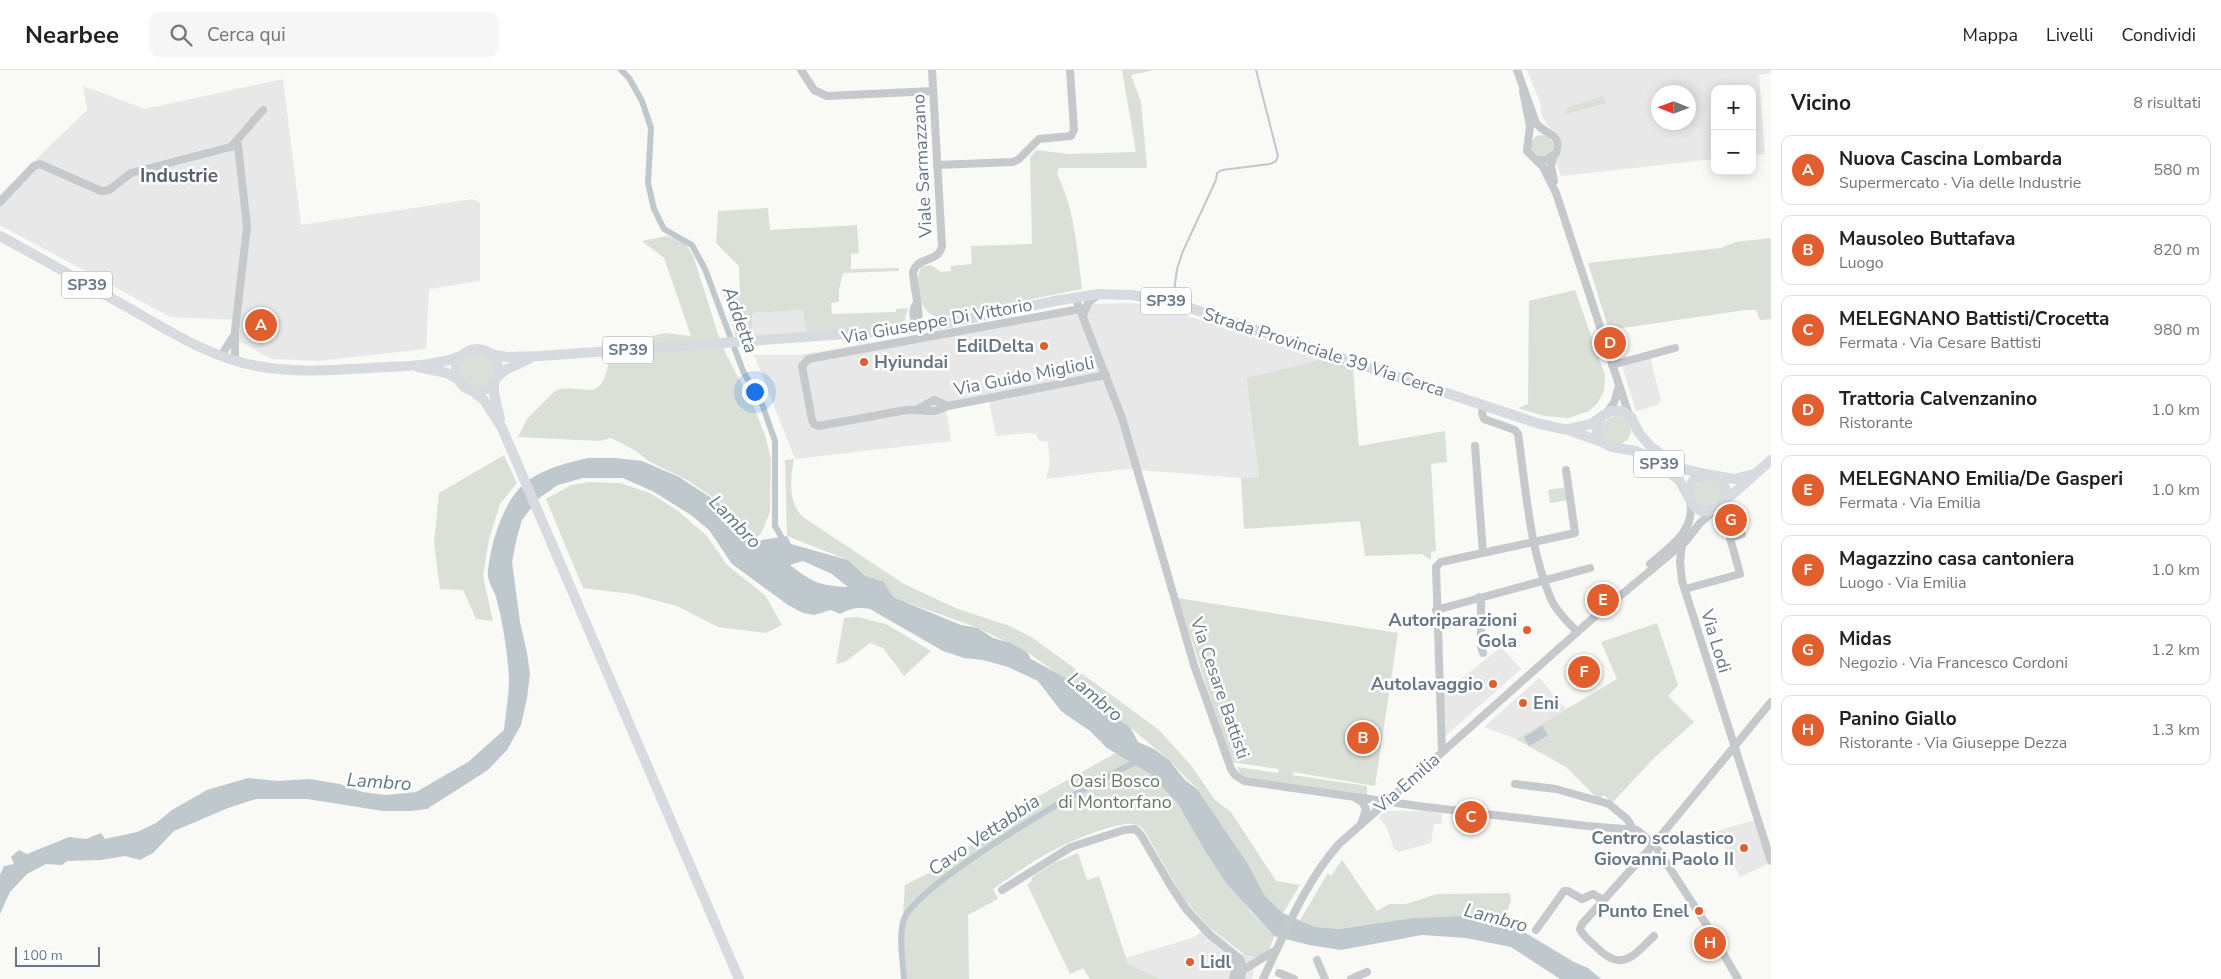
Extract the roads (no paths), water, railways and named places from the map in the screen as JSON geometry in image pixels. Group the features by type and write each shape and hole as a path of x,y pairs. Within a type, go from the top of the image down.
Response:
{"main road":[{"name":"Strada Provinciale 39 Via Cerca","path":"0,236 158,325 221,356 268,368 296,370 402,366 446,361 461,356 466,352 479,349 491,354 507,357 540,356 918,327 944,324 1075,297 1098,294 1132,295 1175,303 1540,424 1568,430 1616,448 1636,451 1663,467 1679,480 1694,506 1701,511 1715,510"},
{"path":"491,354 497,363 494,393 502,428"},
{"path":"458,379 456,367 461,356"},
{"name":"Strada Provinciale 39 Via Cerca","path":"402,366 447,373 458,379 465,388 484,390 513,365 540,356"},
{"path":"470,390 484,400 502,428 739,979"},
{"path":"1602,442 1597,432 1604,415 1618,410 1632,420"},
{"name":"Strada Provinciale 39 Via Cerca","path":"1568,430 1587,426 1604,415"},
{"name":"SP39","path":"1616,448 1630,442 1634,434 1632,420"},
{"name":"SP39","path":"1632,420 1646,442 1667,459 1687,471 1711,475"},
{"path":"1715,510 1771,460"},
{"path":"1711,475 1736,478 1755,474"},
{"path":"1711,475 1725,486 1724,501"},
{"name":"SP39","path":"1690,499 1689,492 1692,481 1696,477 1711,475"}],"street":[{"path":"801,70 812,88 826,96 933,92"},
{"name":"Viale Sarmazzano","path":"918,327 913,313 916,304 915,268 922,261 934,258 940,254 942,247 932,70"},
{"path":"938,165 1013,162 1019,159 1039,139 1071,136 1074,130 1070,70"},
{"path":"1517,70 1530,125 1528,153 1543,167 1556,193"},
{"path":"1523,91 1536,123 1553,135 1557,141 1557,149 1553,156 1551,168 1556,193 1618,384 1632,420"},
{"path":"231,147 263,110"},
{"path":"1528,139 1534,132 1545,130"},
{"path":"0,202 34,166 40,164 101,191 109,190 131,172 238,145 247,227 235,330 235,361"},
{"path":"1536,160 1545,161 1553,156"},
{"path":"1082,313 1088,303 1098,294"},
{"name":"Via Cesare Battisti","path":"1075,297 1122,418 1197,673 1231,769 1235,775 1244,781 1385,802 1591,827 1633,829"},
{"name":"Via Giuseppe Di Vittorio","path":"802,366 808,359 1082,313"},
{"path":"221,356 229,345 235,330"},
{"path":"1612,365 1675,348"},
{"name":"Via Guido Miglioli","path":"802,366 812,420 814,424 819,426 918,409 934,400 948,406 1106,375"},
{"path":"1604,415 1615,401 1618,384"},
{"path":"1484,405 1482,413 1484,418 1517,432 1534,542 1544,580 1552,601 1577,632"},
{"path":"1475,446 1483,553"},
{"path":"1442,752 1435,571 1438,564 1576,533 1566,470"},
{"name":"Via Emilia","path":"1592,619 1680,538 1690,519 1690,499"},
{"name":"Via Emilia","path":"1263,979 1322,865 1339,844 1577,632 1682,544 1702,520 1715,510"},
{"path":"1684,590 1740,574 1730,538 1742,534"},
{"name":"Via Lodi","path":"1682,544 1680,567 1684,590 1771,861"},
{"path":"1436,610 1590,568"},
{"path":"1479,597 1481,603 1481,646 1483,653"},
{"path":"1654,936 1632,956 1614,961 1604,956 1580,929 1582,924 1654,844 1771,702"},
{"path":"1514,784 1556,790 1613,807 1633,829 1642,833 1654,844 1706,924 1738,979"},
{"path":"1354,797 1361,801 1366,809 1361,823"},
{"path":"1002,890 1019,878 1079,844 1124,830 1135,829 1141,835 1172,888 1199,925 1240,959 1258,961"},
{"path":"1536,930 1564,891 1568,891 1582,899 1593,894 1603,900"},
{"path":"1243,970 1279,945"},
{"path":"1231,953 1236,964 1233,979"},
{"path":"1240,959 1243,970 1242,979"},
{"path":"1317,960 1325,979"},
{"path":"1350,979 1367,972"},
{"path":"1279,973 1294,979"}],"water":[{"name":"Lambro","path":"588,458 616,458 642,461 679,477 719,503 750,542 787,536 791,544 848,560 866,576 884,582 893,597 961,625 978,628 993,638 1011,643 1027,652 1031,659 1064,677 1097,705 1130,727 1138,742 1154,749 1169,760 1185,780 1198,790 1248,864 1265,896 1283,913 1315,927 1339,929 1413,918 1484,915 1504,920 1574,962 1588,968 1601,979 1560,979 1511,947 1466,938 1422,935 1341,950 1309,945 1274,936 1227,884 1205,851 1178,804 1150,774 1107,748 1090,731 1061,711 1038,681 1008,667 983,660 964,658 943,651 870,609 855,608 840,614 831,610 814,615 803,613 788,605 732,564 709,530 691,515 654,492 623,478 583,478 558,485 539,498 522,520 512,562 520,622 530,674 527,698 521,725 507,750 488,770 427,809 411,811 383,811 307,799 256,799 228,808 174,831 153,853 140,860 125,856 101,860 67,861 62,865 46,864 27,874 10,892 0,914 0,875 4,866 14,864 11,857 19,850 27,854 69,837 86,839 101,833 105,839 137,832 156,823 172,810 207,790 248,778 278,781 309,779 340,784 362,792 386,795 416,792 468,762 504,730 509,689 505,640 496,597 488,576 494,539 508,504 526,482 538,474","holes":["803,561 832,574 848,587 830,586 817,582 790,565"]},
{"path":"1542,726 1548,735 1529,746 1524,737"}],"waterway":[{"name":"Addetta","path":"621,70 629,78 642,101 651,128 648,183 654,209 664,229 692,245 705,269 743,371 762,404 775,441 775,526 785,543"},
{"path":"1174,292 1177,269 1183,251 1216,180 1217,173 1222,170 1270,164 1276,161 1278,156 1256,70"},
{"name":"Cavo Vettabbia","path":"904,979 901,941 902,926 904,919 916,903 941,881 1011,832 1087,787 1139,761"}],"place":[{"name":"Nuova Cascina Lombarda","path":"261,325"},
{"name":"Trattoria Calvenzanino","path":"1610,343"},
{"name":"EdilDelta","path":"1044,346"},
{"name":"Hyiundai","path":"864,362"},
{"name":"Midas","path":"1731,520"},
{"name":"MELEGNANO Emilia/De Gasperi","path":"1603,600"},
{"name":"Autoriparazioni Gola","path":"1527,630"},
{"name":"Magazzino casa cantoniera","path":"1584,672"},
{"name":"Autolavaggio","path":"1493,684"},
{"name":"Eni","path":"1523,703"},
{"name":"Mausoleo Buttafava","path":"1363,738"},
{"name":"MELEGNANO Battisti/Crocetta","path":"1471,817"},
{"name":"Centro scolastico Giovanni Paolo II","path":"1744,848"},
{"name":"Punto Enel","path":"1699,911"},
{"name":"Panino Giallo","path":"1710,943"},
{"name":"Lidl","path":"1190,962"}],"district":[{"name":"Industrie","path":"179,176"}],"park label":[{"name":"Oasi Bosco di Montorfano","path":"1115,791"}]}
